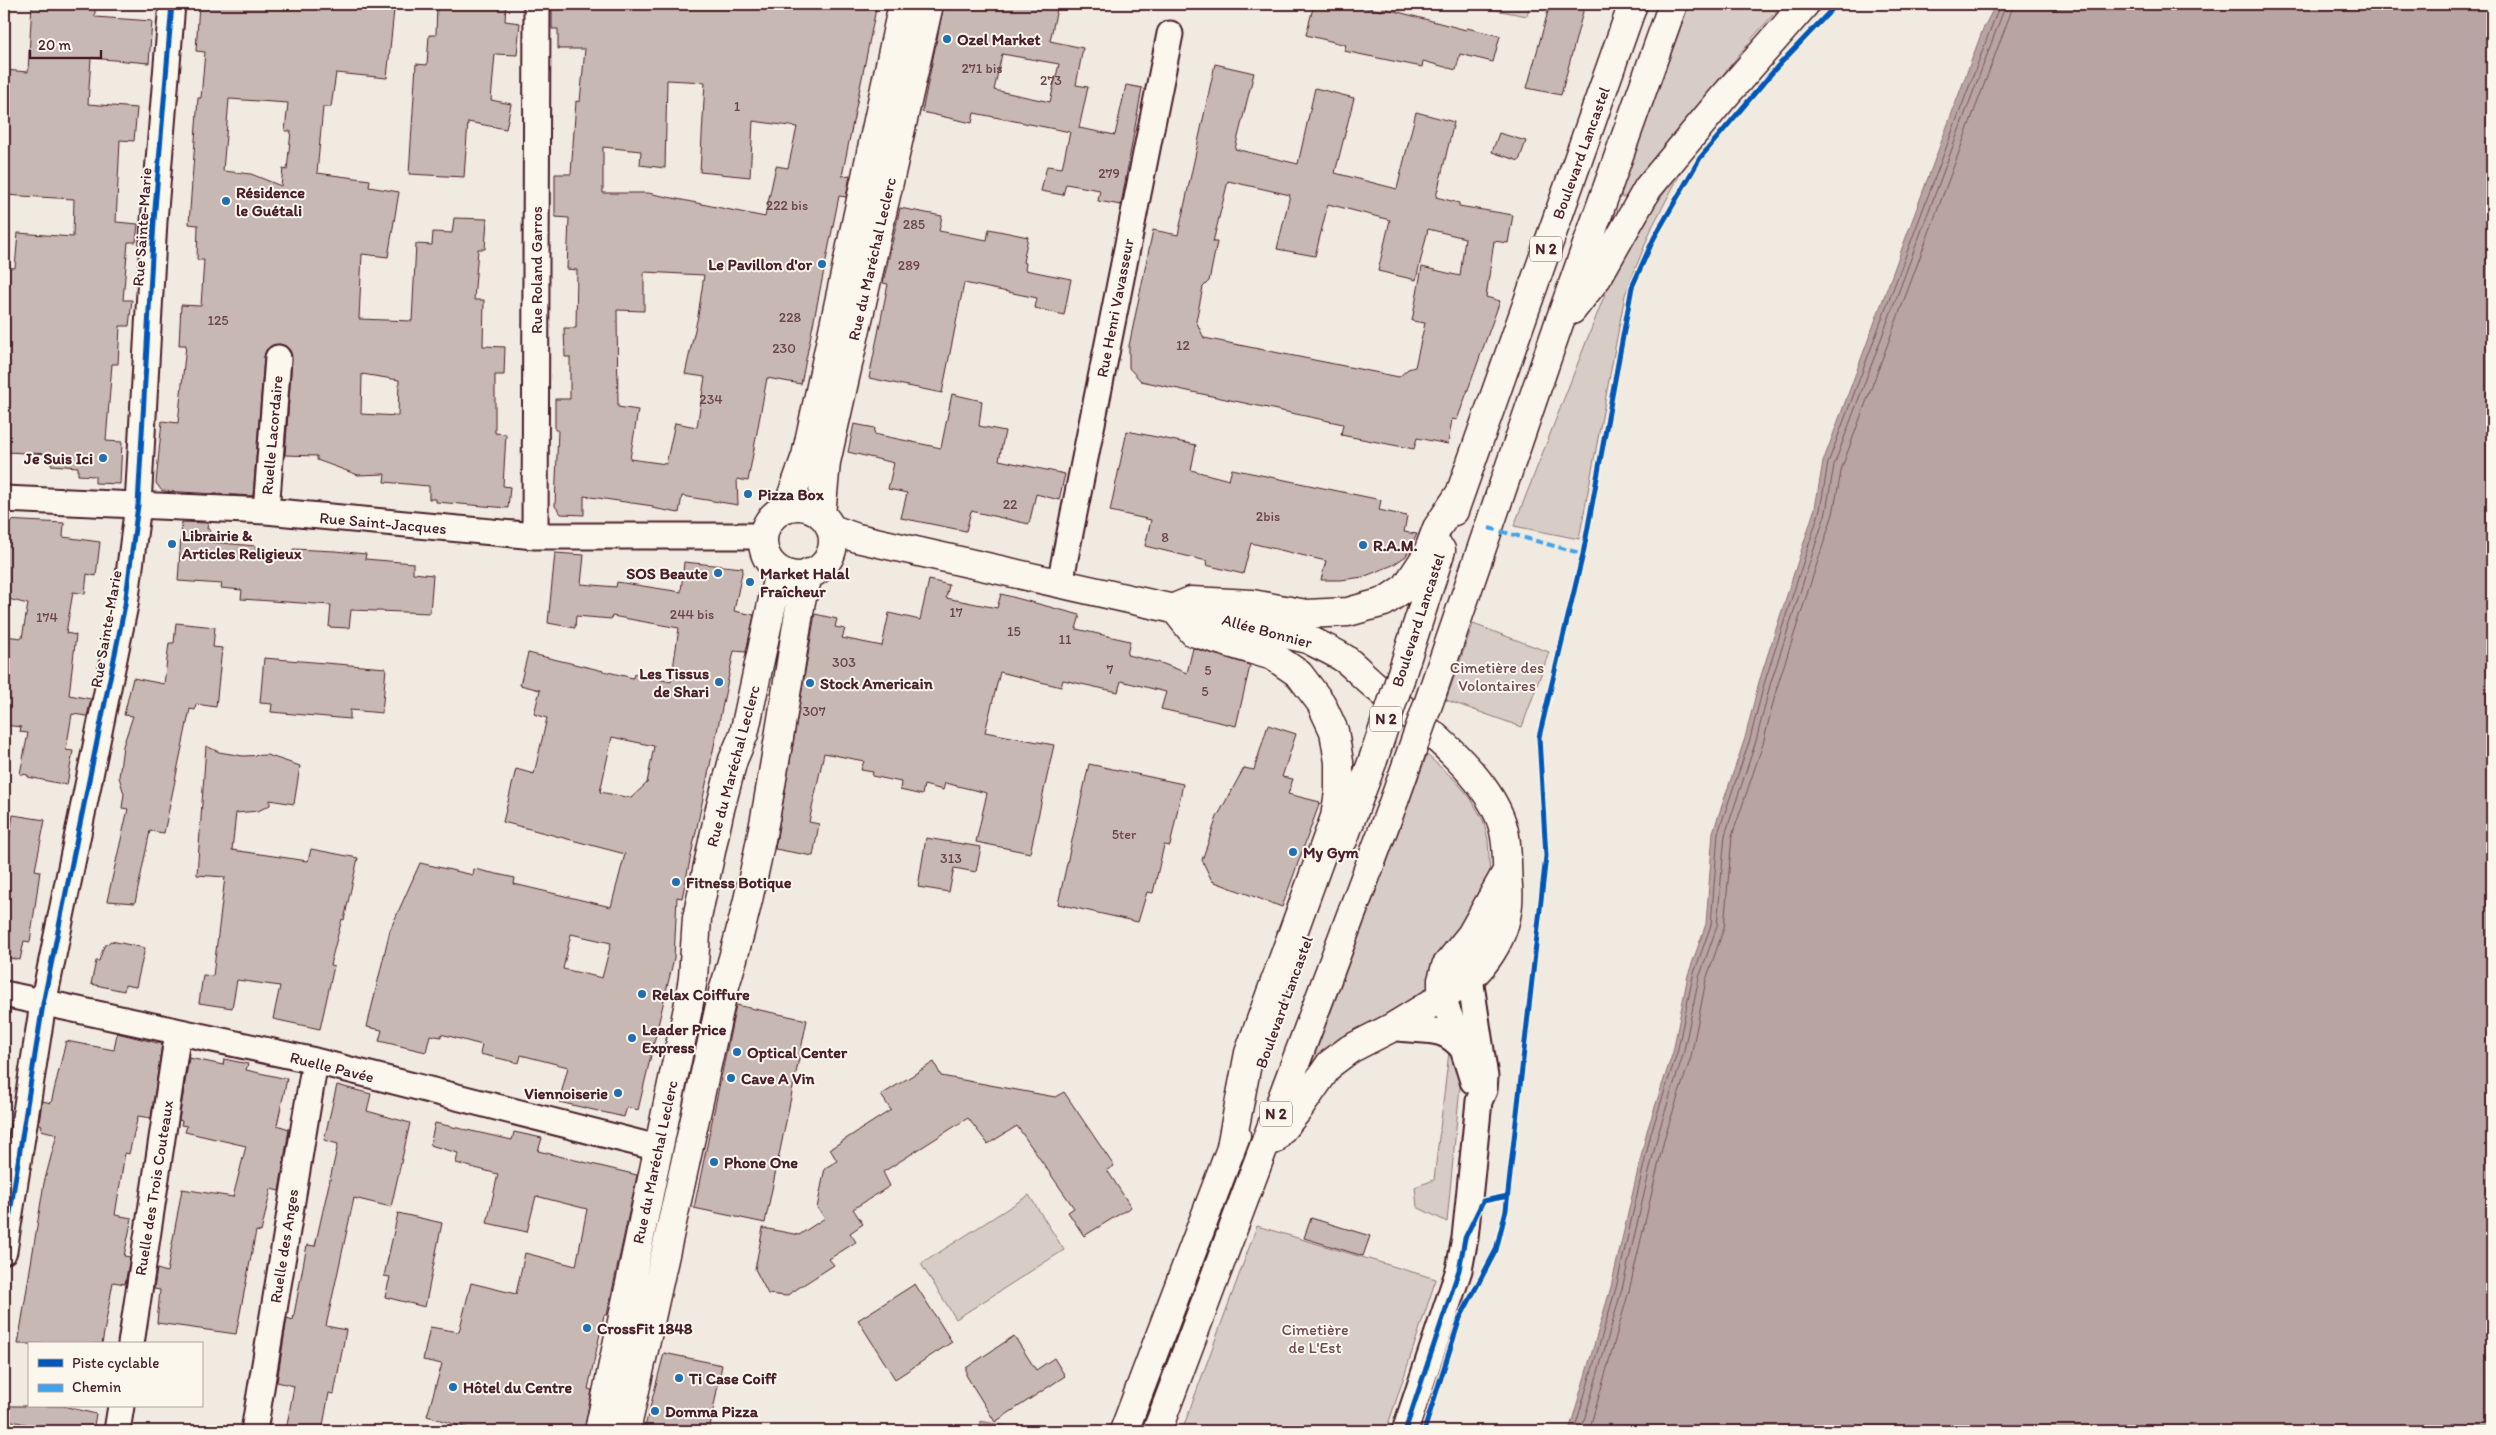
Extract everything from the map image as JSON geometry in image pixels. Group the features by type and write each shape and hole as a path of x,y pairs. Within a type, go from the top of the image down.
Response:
{"main road":[{"name":"Rue du Maréchal Leclerc","path":"763,536 771,520 788,506 806,456 903,4"},
{"name":"Rue du Maréchal Leclerc","path":"626,1431 723,992 740,936 764,821 801,601 817,568 832,544 826,522 826,462 929,4"},
{"name":"Boulevard Lancastel","path":"1124,1431 1230,1152 1373,760 1459,495 1633,4"},
{"name":"N 2","path":"1157,1431 1395,798 1558,326 1673,4"},
{"path":"1558,326 1597,278 1648,188 1722,98 1804,4"},
{"path":"1230,1152 1249,1053 1335,817 1339,794 1339,762 1334,731 1321,703 1298,674 1273,656 1193,632 1174,608 1191,601 1252,604 1306,614 1348,612 1384,602 1406,586 1427,555 1437,528 1459,495"},
{"path":"788,506 806,506 826,522"},
{"name":"Allée Bonnier","path":"826,522 858,538 1308,639 1344,659 1432,735 1483,788 1501,820 1505,840 1508,914 1502,936 1470,978 1459,988 1393,1027 1350,1049 1330,1064 1298,1110 1260,1154"},
{"path":"763,536 767,557 778,571 792,577 817,568"},
{"name":"Allée Bonnier","path":"817,568 863,552 944,557"},
{"name":"Rue du Maréchal Leclerc","path":"599,1431 693,978 699,908 719,813 733,760 744,734 778,571"},
{"path":"1442,997 1442,980 1446,966 1472,935 1507,871"}],"street":[{"name":"Rue Sainte-Marie","path":"4,1250 43,1004 125,605 138,505 154,221 172,4"},
{"name":"Rue Roland Garros","path":"535,536 537,4"},
{"name":"Rue Henri Vavasseur","path":"1060,583 1170,34"},
{"name":"Ruelle Lacordaire","path":"266,511 278,358"},
{"name":"Rue Saint-Jacques","path":"4,499 266,511 535,536 763,536"},
{"path":"1405,1431 1459,1270 1465,1238 1479,1101 1484,1090 1485,1077 1470,978"},
{"name":"Ruelle Pavée","path":"4,994 315,1062 658,1148"},
{"path":"1442,997 1463,1048 1479,1101"},
{"path":"1393,1027 1411,1031 1438,1031 1454,1037 1463,1048"},
{"name":"Ruelle des Trois Couteaux","path":"131,1342 178,1032"},
{"name":"Ruelle des Anges","path":"254,1431 315,1062"},
{"path":"117,1431 121,1408"}],"green space":[{"path":"1464,4 1530,4 1527,16"},
{"path":"1689,4 1783,4 1754,36 1626,196 1622,198 1621,192"},
{"path":"1688,159 1652,227 1625,295 1579,539 1514,526 1605,294 1631,240"},
{"name":"Cimetière des Volontaires","path":"1473,624 1549,652 1522,727 1446,700"},
{"path":"1427,755 1456,781 1471,799 1483,820 1488,839 1490,877 1432,998 1310,1068"},
{"path":"1449,1052 1455,1060 1461,1076 1447,1222 1417,1207 1415,1187 1434,1180"},
{"path":"1029,1195 1064,1250 956,1319 921,1264"},
{"name":"Cimetière de L'Est","path":"1257,1226 1436,1279 1386,1431 1182,1431"}],"water":[{"path":"1996,4 2492,4 2492,1431 1569,1431 1611,1287 1647,1131 1673,1052 1688,975 1706,924 1713,832 1745,738 1759,682 1815,508 1823,462 1983,29"},
{"path":"981,1421 1031,1431 979,1431"}],"building":[{"path":"32,4 95,4 95,17 152,21 149,63 91,58 88,104 137,108 134,141 120,140 116,222 138,224 136,242 128,242 123,300 132,300 129,326 120,326 118,364 112,364 106,441 122,442 120,484 95,483 95,476 78,475 78,467 51,465 52,454 4,452 4,267 15,268 18,233 73,237 74,199 4,195 4,70 28,72"},
{"path":"199,4 375,4 374,8 394,10 387,78 336,73 331,107 323,107 317,173 370,180 369,187 399,192 388,257 362,254 359,319 412,321 416,244 432,245 433,232 452,233 454,218 487,219 485,249 478,249 474,300 484,300 483,346 505,347 504,375 495,375 495,433 506,434 503,486 510,487 508,508 436,502 436,499 429,499 429,486 384,482 385,474 358,475 317,460 317,456 285,455 292,359 286,346 279,344 266,350 264,357 253,496 162,491 156,483 162,421 178,423 186,345 179,345 181,305 201,306 204,260 197,260 198,225 189,224 198,98 201,98 205,52 196,51","holes":["229,99 288,103 285,131 291,131 287,170 283,169 281,186 251,174 223,171","362,374 399,380 398,416 361,414"]},
{"path":"437,4 506,4 505,21 520,23 517,55 495,54 491,100 511,104 506,129 468,122 464,177 409,174 416,64 427,65 429,35 436,35"},
{"path":"552,4 877,4 842,176 850,175 846,197 839,196 801,384 767,378 748,481 737,479 738,505 682,496 679,513 652,508 653,506 584,496 584,515 561,514 555,506 558,430 555,430 555,399 570,399 570,357 565,357 564,328 576,328 577,270 567,269 569,218 555,217 555,174 571,174 576,101 580,102 585,49 558,49 558,29 552,29","holes":["667,80 705,82 700,172 750,177 753,121 797,127 788,168 776,166 765,217 648,193 603,193 603,147 641,151 640,165 665,168","644,272 704,275 698,316 685,374 705,377 697,427 675,423 666,464 630,459 638,410 618,407 617,310 644,311"]},
{"path":"944,4 1058,4 1050,41 1083,48 1076,85 1088,87 1079,128 1115,135 1126,85 1142,88 1121,205 1098,201 1100,190 1066,184 1063,195 1041,191 1047,166 1062,168 1070,132 974,113 972,123 922,112","holes":["1002,54 1059,64 1050,102 994,90"]},
{"path":"1314,4 1353,4 1382,11 1383,8 1466,30 1467,28 1500,36 1493,62 1460,54 1456,70 1423,61 1422,67 1344,51 1346,45 1306,35"},
{"path":"1550,4 1585,4 1561,95 1527,88"},
{"path":"1215,64 1254,73 1235,149 1298,164 1315,88 1354,98 1335,173 1397,189 1416,112 1454,122 1436,197 1459,203 1459,206 1513,215 1508,243 1494,241 1486,297 1500,301 1457,420 1452,419 1448,444 1417,438 1414,449 1341,435 1343,424 1141,381 1129,368 1129,346 1153,230 1178,235","holes":["1228,181 1290,195 1277,249 1315,256 1328,204 1390,220 1378,271 1416,280 1428,229 1465,238 1460,276 1422,267 1412,321 1425,323 1415,367 1408,369 1399,377 1204,338 1196,321 1203,287 1209,281 1217,242 1213,242"]},
{"path":"1499,133 1526,141 1519,161 1492,152"},
{"path":"900,208 942,216 939,231 987,240 989,229 1028,237 1023,262 1026,263 1025,270 1071,279 1064,315 1035,308 1037,298 964,283 942,393 869,378 888,284 883,283"},
{"path":"952,394 982,401 979,426 1005,431 999,460 1065,474 1059,500 1036,494 1029,524 971,511 966,531 901,518 907,493 888,489 894,463 848,452 854,424 875,428 874,434 941,448"},
{"path":"1127,431 1196,445 1191,470 1229,480 1232,469 1381,500 1379,510 1407,516 1404,532 1417,534 1406,556 1393,565 1363,577 1341,580 1321,580 1326,561 1251,543 1243,574 1206,565 1207,561 1145,546 1151,520 1110,511"},
{"path":"4,520 64,523 63,537 100,542 96,576 87,574 85,594 73,592 66,633 76,635 69,695 91,699 87,716 72,714 66,750 73,751 67,785 20,774 28,733 20,732 21,727 4,725 4,636 22,638 28,604 4,598"},
{"path":"182,522 208,523 207,529 210,529 209,542 256,546 255,552 293,554 293,549 335,551 366,554 365,559 413,563 413,573 433,575 430,613 351,610 349,628 329,627 331,605 241,599 242,590 221,588 222,584 178,581"},
{"path":"555,553 584,555 581,584 616,587 617,582 681,592 684,562 743,568 734,611 754,615 746,652 734,651 682,898 677,897 674,958 638,1110 627,1107 624,1117 559,1102 568,1067 521,1055 519,1063 480,1054 482,1045 441,1034 441,1037 430,1035 426,1052 379,1041 382,1030 367,1027 390,930 420,863 473,875 474,869 515,878 514,884 611,907 625,854 503,822 516,769 534,774 547,718 534,714 540,690 520,685 528,653 633,678 634,674 671,682 679,628 612,616 611,619 576,616 575,628 548,623","holes":["612,737 654,746 647,783 631,798 600,792","571,934 611,943 602,978 563,969"]},
{"path":"929,580 949,585 946,598 997,608 1001,594 1080,615 1076,629 1130,641 1127,655 1161,663 1187,673 1193,648 1247,664 1250,666 1236,726 1161,709 1166,692 1121,681 1118,692 1063,680 1061,687 1000,672 985,732 1054,745 1030,853 976,842 987,793 945,783 943,790 924,785 922,795 900,790 901,782 872,776 873,772 861,770 864,761 824,753 809,822 819,824 813,856 775,849 815,614 837,619 835,627 845,629 842,638 882,646 889,613 920,620"},
{"path":"176,623 215,627 213,647 222,648 216,707 196,704 195,710 190,709 164,833 150,831 135,903 107,901 128,809 122,808 124,794 119,777 123,746 133,716 124,715 133,678 164,684 169,643 174,643"},
{"path":"264,658 386,668 382,713 350,710 350,719 271,712 272,704 260,703"},
{"path":"1268,725 1296,734 1282,777 1293,779 1288,794 1320,802 1282,907 1212,881 1202,860 1217,817 1244,768 1254,770"},
{"path":"206,746 219,752 243,756 267,755 300,766 294,804 270,800 270,805 258,811 236,813 232,850 308,861 311,849 358,858 344,920 342,919 330,965 334,966 320,1029 273,1019 280,986 237,980 232,1008 199,1003 203,975 213,976 225,877 197,875"},
{"path":"1089,764 1183,784 1170,846 1164,845 1153,893 1147,892 1138,922 1058,904"},
{"path":"13,815 45,820 35,870 40,871 30,942 24,941 20,960 4,957 4,855 6,856"},
{"path":"926,838 981,847 976,872 954,868 949,892 918,887"},
{"path":"111,941 145,948 136,987 125,985 124,991 91,984 96,961 99,961 104,946"},
{"path":"736,1005 807,1020 765,1223 694,1208"},
{"path":"117,1033 162,1044 151,1118 138,1116 129,1154 125,1153 115,1215 132,1218 124,1256 130,1257 125,1284 113,1282 102,1342 28,1342 28,1344 18,1344 44,1183 57,1134 41,1130 42,1125 39,1124 42,1101 51,1103 66,1041 114,1050"},
{"path":"189,1058 223,1065 224,1059 248,1064 246,1070 287,1079 277,1125 289,1129 279,1191 271,1189 261,1232 256,1231 236,1334 157,1323 160,1290 154,1289 157,1269 167,1272 182,1189 233,1197 246,1146 185,1132 187,1126 181,1125 182,1121 179,1120"},
{"path":"934,1062 941,1076 1055,1097 1064,1092 1114,1166 1107,1170 1131,1207 1084,1236 1068,1212 1074,1208 1017,1126 988,1144 968,1118 883,1172 890,1186 853,1209 863,1224 850,1233 856,1242 829,1259 834,1265 786,1296 768,1294 755,1269 763,1228 799,1235 825,1218 817,1208 825,1168 837,1161 830,1149 891,1110 881,1095"},
{"path":"337,1085 371,1094 367,1111 410,1123 391,1207 354,1198 326,1326 346,1330 334,1394 329,1393 322,1431 286,1431 294,1386 277,1382 287,1318 293,1320 307,1245 315,1246 338,1144 324,1140"},
{"path":"435,1123 512,1140 514,1132 542,1138 538,1151 637,1175 607,1315 604,1315 588,1389 592,1390 584,1431 477,1431 427,1416 442,1364 423,1360 430,1327 459,1332 471,1283 516,1294 525,1253 576,1266 587,1209 536,1196 527,1232 487,1223 498,1174 456,1163 458,1153 430,1145"},
{"path":"398,1213 442,1223 425,1307 385,1297 390,1277 384,1276"},
{"path":"1311,1218 1370,1236 1363,1256 1304,1238"},
{"path":"915,1284 952,1342 895,1379 858,1320"},
{"path":"1014,1336 1036,1370 1054,1358 1065,1376 995,1422 966,1375 966,1368"},
{"path":"664,1353 722,1365 709,1431 644,1431"},
{"path":"4,1406 71,1408 96,1414 93,1431 55,1431 4,1419"}],"marked path":[{"path":"1489,528 1583,554"}],"cycle path":[{"path":"4,1251 43,1004 125,605 138,505 154,221 172,4"},
{"path":"1424,1431 1460,1318 1496,1250 1506,1210 1546,856 1539,737 1583,554 1632,287 1654,238 1700,158 1777,67 1837,4"},
{"path":"1405,1431 1459,1270 1465,1238 1483,1201 1508,1196"}],"place":[{"name":"Ozel Market","path":"947,39"},
{"name":"Résidence le Guétali","path":"226,201"},
{"name":"Le Pavillon d'or","path":"822,264"},
{"name":"Je Suis Ici","path":"103,458"},
{"name":"Pizza Box","path":"748,494"},
{"name":"Librairie & Articles Religieux","path":"172,544"},
{"name":"R.A.M.","path":"1363,545"},
{"name":"SOS Beaute","path":"718,573"},
{"name":"Market Halal Fraîcheur","path":"750,582"},
{"name":"Les Tissus de Shari","path":"719,682"},
{"name":"Stock Americain","path":"810,683"},
{"name":"My Gym","path":"1293,852"},
{"name":"Fitness Botique","path":"676,882"},
{"name":"Relax Coiffure","path":"642,994"},
{"name":"Leader Price Express","path":"632,1038"},
{"name":"Optical Center","path":"737,1052"},
{"name":"Cave A Vin","path":"731,1078"},
{"name":"Viennoiserie","path":"618,1093"},
{"name":"Phone One","path":"714,1162"},
{"name":"CrossFit 1848","path":"587,1328"},
{"name":"Ti Case Coiff","path":"679,1378"},
{"name":"Hôtel du Centre","path":"453,1387"},
{"name":"Domma Pizza","path":"655,1411"}]}
